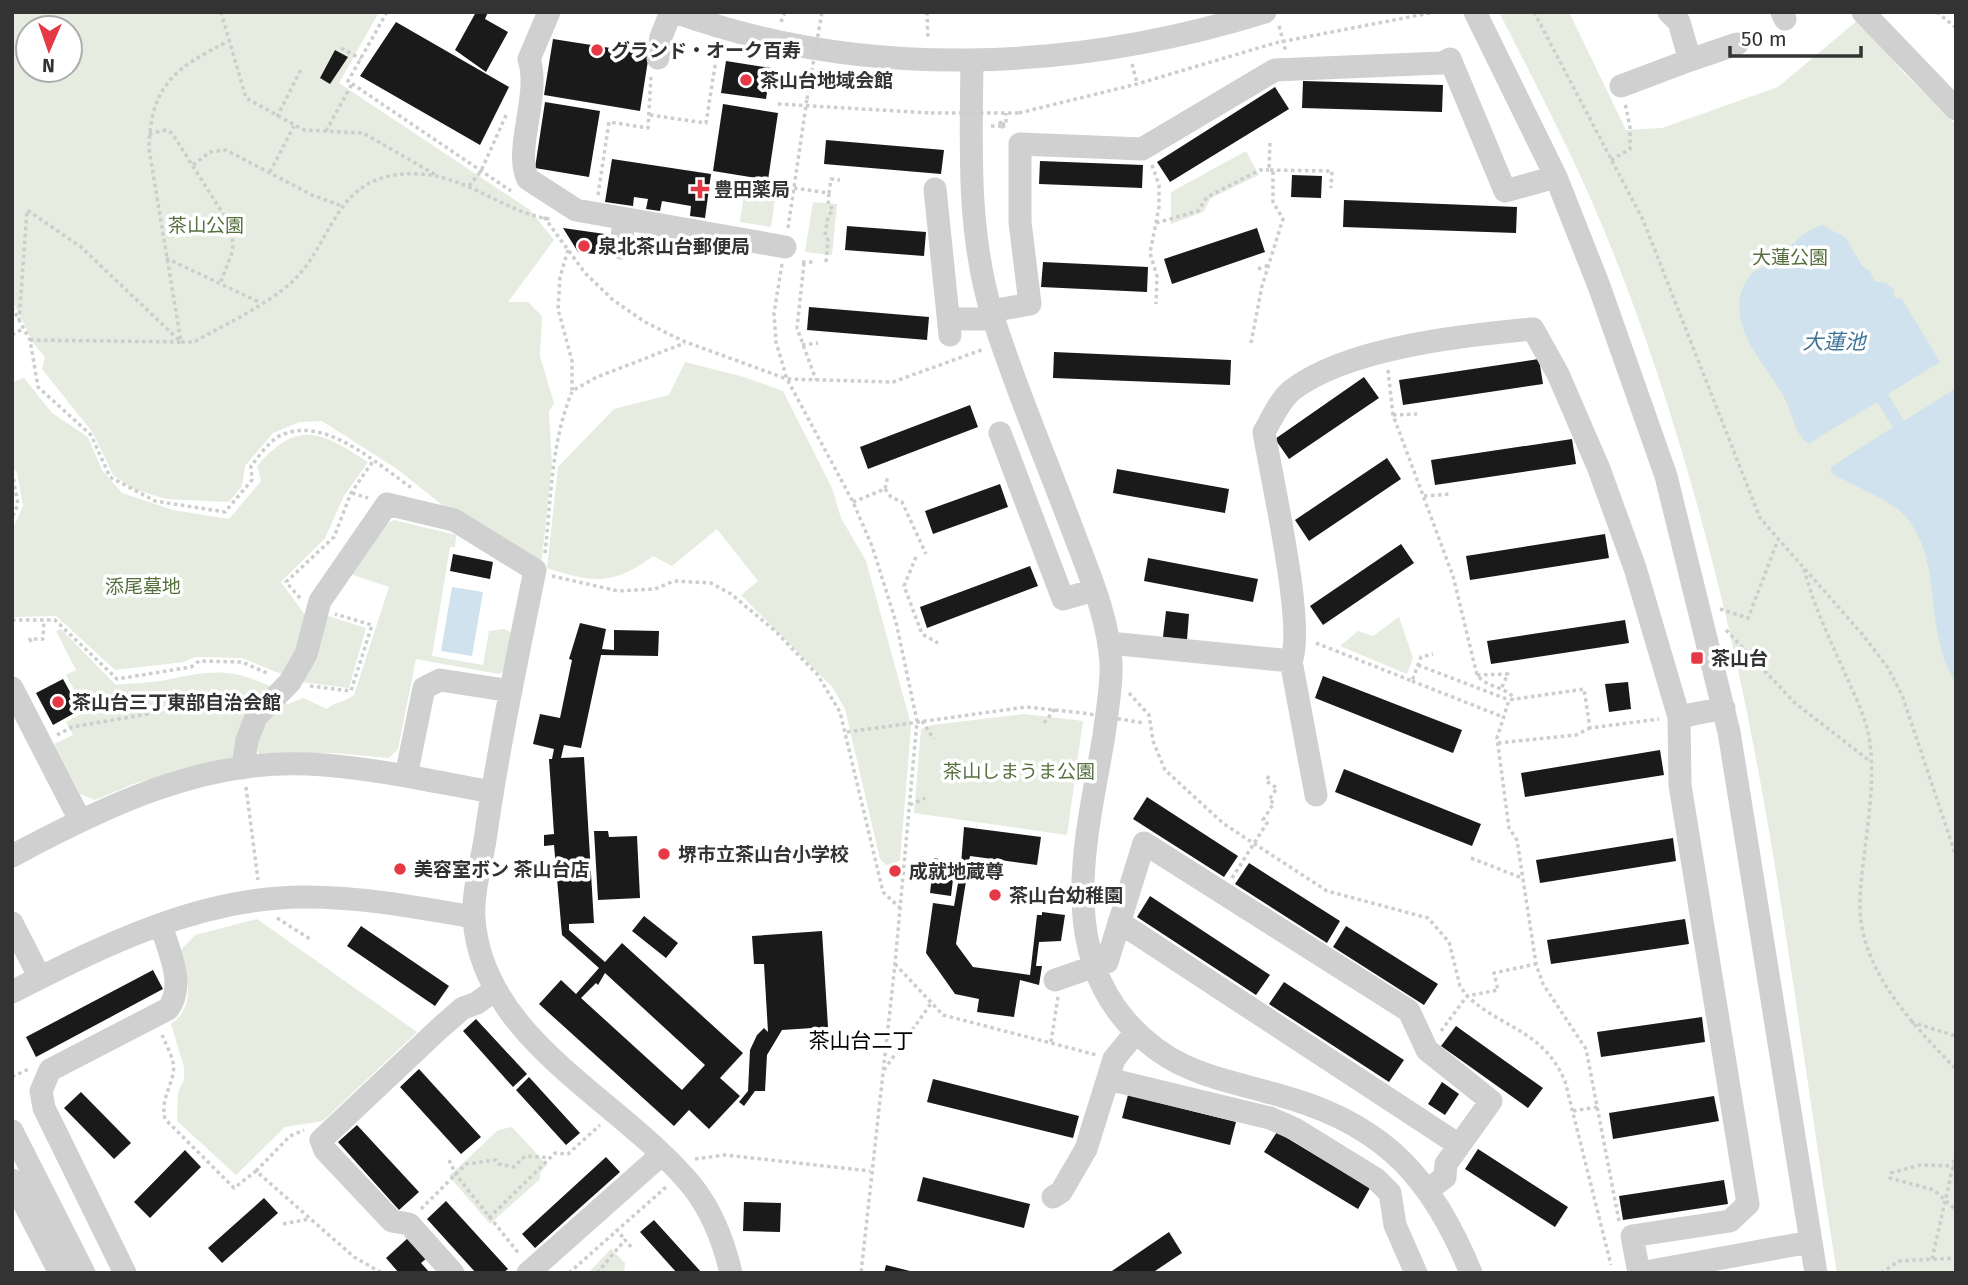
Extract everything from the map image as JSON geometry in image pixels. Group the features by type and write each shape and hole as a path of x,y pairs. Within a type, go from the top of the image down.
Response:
{"street":[{"path":"549,12 529,59 534,75 524,171 528,179 576,210 785,247"},
{"path":"654,64 661,37 673,12 780,42 863,54 972,62 1111,50 1272,18"},
{"path":"1475,12 1556,177 1666,477 1724,708 1816,1273"},
{"path":"1669,12 1679,22 1690,60"},
{"path":"1872,17 1956,109"},
{"path":"1621,86 1737,44"},
{"path":"935,190 950,327 996,324 1030,304 1020,222 1020,144 1146,148 1275,70 1289,67 1442,63 1450,60 1505,191 1556,177"},
{"path":"972,62 972,207 980,264 996,324 1095,590 1109,643 1111,687 1082,879 1082,918 1094,967 1105,992 1136,1032 1180,1064 1215,1080 1289,1098 1343,1120 1387,1148 1428,1190 1454,1231 1471,1273"},
{"path":"621,248 624,219"},
{"path":"1315,795 1291,661 1297,648 1295,616 1264,432 1289,392 1335,368 1386,351 1533,328 1558,374 1599,470 1635,568 1679,716 1680,785 1748,1204 1730,1220 1632,1236 1640,1273 1810,1242"},
{"path":"999,433 1063,599 1095,590"},
{"path":"243,768 245,749 256,718 290,682 306,654 319,605 387,504 454,520 539,571 511,691 492,792 474,917 482,958 494,990 535,1040 694,1188 724,1245 731,1273"},
{"path":"1109,643 1291,661"},
{"path":"407,776 424,688 429,683 440,680 511,691"},
{"path":"12,688 80,820"},
{"path":"1679,716 1724,708"},
{"path":"12,856 129,798 191,778 243,768 306,764 407,776 492,792"},
{"path":"1058,979 1107,962 1144,843 1409,1011 1427,1050 1491,1101 1446,1164 1445,1177 1428,1190"},
{"path":"12,992 131,935 196,913 260,900 303,897 372,899 474,917"},
{"path":"1119,922 1459,1145"},
{"path":"12,923 40,978"},
{"path":"125,1273 44,1108 41,1091 50,1070 168,1009 175,999 177,984 161,925"},
{"path":"453,1273 409,1224 392,1221 325,1150 321,1140 441,1027 463,1008 477,1003 494,990"},
{"path":"1053,1197 1061,1192 1086,1149 1111,1069 1136,1032"},
{"path":"1111,1069 1270,1118 1295,1129 1376,1179 1390,1193 1395,1225 1416,1273"},
{"path":"12,1131 83,1273"},
{"path":"530,1271 661,1155"},
{"path":"12,1180 60,1273"}],"path":[{"path":"221,12 246,98 304,130 363,133 440,177"},
{"path":"387,12 348,82 520,197"},
{"path":"781,22 785,12"},
{"path":"807,99 822,12"},
{"path":"927,12 928,46"},
{"path":"778,104 930,113 1019,113 1137,84 1283,41 1329,30 1388,24 1435,12"},
{"path":"1534,12 1643,220 1760,518 1863,635 1893,677 1913,726 1956,856"},
{"path":"1937,12 1956,28"},
{"path":"1272,18 1283,41"},
{"path":"181,342 149,134 157,100 177,72 190,60 229,40"},
{"path":"649,115 706,123 718,47"},
{"path":"341,48 360,58"},
{"path":"1132,61 1137,84"},
{"path":"595,213 609,122 648,128 649,115 646,114 654,64"},
{"path":"277,117 301,69"},
{"path":"326,131 352,84"},
{"path":"469,186 481,171 510,108"},
{"path":"1003,126 1004,121 1000,123 1002,127 1006,125 1006,113"},
{"path":"270,172 294,126"},
{"path":"1611,160 1630,149 1630,127"},
{"path":"149,134 166,130 172,133 232,228 233,250 220,284"},
{"path":"1251,343 1262,286 1283,219 1273,202 1270,143"},
{"path":"1146,148 1159,185 1150,253 1157,276 1156,304"},
{"path":"193,165 218,149 226,150 312,195 342,206"},
{"path":"1156,223 1198,211 1207,197 1260,170 1332,171 1331,188"},
{"path":"30,340 194,342 287,287 304,269 342,206 357,192 384,177 418,174 440,177 469,186 544,218"},
{"path":"826,262 828,240 825,235 828,217 833,209 828,205 831,179 841,180"},
{"path":"794,188 829,193"},
{"path":"19,321 27,209 81,247 181,342"},
{"path":"540,210 585,273 612,300 645,322 687,342 787,379 894,382 996,324"},
{"path":"568,250 560,277 558,309 572,361 572,391 565,407 539,571 581,584 618,590 655,589 674,581 711,583 731,594 774,630 829,690 847,732 883,892 899,907"},
{"path":"166,258 261,303"},
{"path":"804,263 797,328 816,380"},
{"path":"1258,269 1270,265"},
{"path":"12,307 30,340 38,387 92,435 110,477 155,501 225,512 252,480 251,466 272,441 287,432 314,432 340,440 373,461 351,493 334,537 286,582 307,606 319,605 372,625 351,691 290,682 242,662 199,661 191,667 117,679 55,620 12,620"},
{"path":"12,335 24,328"},
{"path":"572,391 597,377 687,342"},
{"path":"802,345 818,343"},
{"path":"1386,351 1393,415 1453,576 1477,675 1482,682 1509,691 1512,699 1503,717 1498,743 1509,828 1517,840 1536,964 1543,984 1586,1049 1598,1107 1603,1150 1621,1228 1632,1236"},
{"path":"787,379 853,502 887,589 920,721 861,1273"},
{"path":"1393,415 1417,414"},
{"path":"12,472 18,504 12,518"},
{"path":"888,475 885,489 891,497 902,502 926,554"},
{"path":"853,502 885,489"},
{"path":"1423,496 1450,494"},
{"path":"1720,609 1748,618 1778,540"},
{"path":"916,557 904,586 922,634 938,643"},
{"path":"1803,567 1811,595 1860,709 1870,741 1872,784 1860,899 1863,924 1876,967 1910,1022 1956,1069"},
{"path":"31,642 30,639 43,639 44,620"},
{"path":"1726,629 1795,703 1871,762"},
{"path":"1317,643 1503,717"},
{"path":"1412,681 1421,657 1433,653"},
{"path":"1418,665 1512,699 1584,689 1590,728"},
{"path":"1477,675 1503,671 1508,674 1501,689"},
{"path":"1128,691 1149,715 1153,725 1153,741 1164,770 1224,824 1327,891 1428,918 1449,943 1460,986 1467,996 1538,1041 1551,1054 1565,1080 1611,1265"},
{"path":"41,744 72,727 194,706 256,718"},
{"path":"847,732 1026,707 1153,725"},
{"path":"1044,723 1055,709"},
{"path":"1498,743 1576,735 1590,728 1679,716"},
{"path":"920,721 934,739"},
{"path":"243,768 262,908 310,939"},
{"path":"1223,892 1267,823 1263,820 1274,803 1269,800 1277,788 1266,781 1270,775"},
{"path":"910,805 925,798"},
{"path":"1471,858 1522,878"},
{"path":"895,964 943,1015 1051,1043 1111,1069"},
{"path":"1427,1050 1467,996 1498,989 1494,973 1536,964"},
{"path":"1051,1043 1058,979"},
{"path":"883,1071 932,1002"},
{"path":"154,1016 173,1063 173,1073 164,1096 165,1119 234,1188 256,1171 290,1136 304,1130 321,1140"},
{"path":"1910,1022 1956,1036"},
{"path":"12,1077 24,1071"},
{"path":"1573,1111 1598,1107"},
{"path":"489,1217 555,1153 568,1154 615,1112"},
{"path":"1932,1259 1956,1153"},
{"path":"684,1163 725,1155 870,1171"},
{"path":"409,1224 466,1164 496,1160 499,1164 514,1167 525,1156 551,1158"},
{"path":"449,1160 456,1175 530,1271"},
{"path":"1955,1166 1920,1165 1891,1174 1893,1180 1934,1190 1956,1210"},
{"path":"256,1171 354,1257 382,1273"},
{"path":"569,1273 616,1229 671,1184"},
{"path":"283,1224 310,1219"},
{"path":"616,1229 633,1249"},
{"path":"597,1273 625,1240"},
{"path":"1881,1273 1899,1261 1956,1258"}],"green space":[{"name":"茶山公園","path":"12,12 379,12 339,83 530,210 554,240 508,302 528,302 542,316 540,356 554,403 549,411 552,465 541,567 456,516 397,469 322,421 300,422 273,433 245,466 242,486 229,502 166,499 133,489 113,475 93,433 42,369 45,357 34,344 12,300"},
{"name":"大蓮公園","path":"1499,12 1569,12 1626,130 1662,128 1778,87 1858,20 1904,73 1956,125 1956,1273 1837,1273 1771,841 1738,669 1704,530 1656,368 1617,263 1573,160"},
{"path":"1246,151 1259,175 1211,198 1203,212 1171,224 1171,192"},
{"path":"746,179 773,183 771,194 775,199 771,227 740,222"},
{"path":"813,202 837,204 832,255 805,252"},
{"path":"685,362 744,377 783,391 832,488 841,518 866,561 911,727 900,861 886,865 880,859 845,709 833,688 741,595 758,581 717,529 672,566 653,556 626,573 602,579 577,577 547,568 558,467 614,409 669,395"},
{"name":"添尾墓地","path":"24,378 52,413 88,437 102,470 122,493 173,510 229,519 261,481 257,466 285,441 297,436 323,437 368,462 344,496 325,538 281,582 311,623 322,614 366,628 349,688 301,682 242,658 195,657 184,662 115,670 56,616 12,617 12,530 23,506 17,473 12,467 12,382"},
{"path":"394,520 456,535 455,547 450,547 432,656 483,665 489,631 504,629 512,633 506,669 499,674 416,659 398,749 389,758 335,753 259,754 255,745 266,720 280,703 288,704 303,698 327,709 354,695 389,587 350,574 386,524"},
{"path":"1399,617 1413,658 1407,674 1340,646 1358,631 1373,636"},
{"path":"61,629 116,685 219,673 243,676 272,687 233,758 136,783 95,800 80,794 54,744 73,735 66,722 86,711 66,675 76,670 56,631"},
{"name":"茶山しまうま公園","path":"1024,714 1083,721 1067,835 914,813 921,729 932,725"},
{"path":"257,919 417,1032 323,1121 285,1127 236,1175 177,1121 178,1092 184,1080 184,1067 171,1024 179,1017 187,1000 187,981 180,951 195,935"},
{"path":"512,1127 547,1165 540,1173 540,1179 490,1224 449,1176 498,1130"},
{"path":"611,1249 625,1263 624,1273 588,1273"}],"water":[{"name":"大蓮池","path":"1822,225 1846,238 1862,266 1870,271 1874,281 1886,283 1894,289 1894,297 1902,299 1940,362 1888,394 1904,421 1956,388 1956,683 1945,662 1939,640 1929,571 1924,549 1915,529 1895,507 1831,473 1831,467 1893,427 1877,402 1808,444 1799,434 1784,397 1748,340 1742,324 1739,309 1741,293 1749,277 1775,260 1803,235"},
{"path":"452,587 483,592 472,656 441,651"}],"building":[{"path":"476,12 488,12 485,19 508,32 486,72 455,50"},
{"path":"396,22 509,87 480,145 360,76"},
{"path":"553,39 649,54 640,111 544,95"},
{"path":"335,50 348,57 330,84 320,78"},
{"name":"茶山台地域会館","path":"726,61 771,68 766,99 721,93"},
{"path":"1303,81 1443,85 1442,112 1302,108"},
{"path":"1275,87 1289,109 1170,182 1157,162"},
{"path":"545,102 600,111 589,177 535,168"},
{"path":"723,104 778,113 768,180 713,171"},
{"path":"826,140 944,150 941,174 824,164"},
{"path":"612,159 711,174 705,218 690,216 691,206 662,201 660,211 646,209 648,199 634,197 633,206 605,202"},
{"path":"1040,161 1143,165 1142,188 1039,184"},
{"path":"1292,175 1322,176 1321,198 1291,197"},
{"path":"1344,200 1517,207 1516,233 1343,227"},
{"path":"847,226 926,232 924,256 845,250"},
{"path":"563,228 605,234 603,255 578,252"},
{"path":"1257,228 1265,252 1172,284 1164,259"},
{"path":"1043,262 1148,267 1147,292 1041,287"},
{"path":"809,307 929,317 927,340 807,330"},
{"path":"1054,352 1231,360 1230,385 1053,378"},
{"path":"1539,359 1543,384 1403,405 1399,380"},
{"path":"1364,377 1379,398 1289,459 1275,439"},
{"path":"970,405 978,427 868,469 860,447"},
{"path":"1572,439 1576,464 1435,485 1431,460"},
{"path":"1387,458 1401,479 1309,541 1295,520"},
{"path":"1117,469 1229,489 1225,513 1113,493"},
{"path":"1000,484 1008,507 933,534 925,511"},
{"path":"1605,534 1609,558 1470,580 1466,556"},
{"path":"1401,544 1414,563 1323,625 1310,606"},
{"path":"453,554 493,562 490,579 450,571"},
{"path":"1148,558 1258,579 1253,602 1144,581"},
{"path":"1030,566 1038,586 927,628 920,607"},
{"path":"1166,611 1189,614 1187,640 1163,637"},
{"path":"1625,620 1629,643 1491,664 1487,641"},
{"path":"580,623 606,629 602,649 614,650 614,630 659,631 658,656 601,655 581,748 564,745 561,758 584,757 594,923 569,924 569,930 605,962 622,943 743,1053 720,1078 740,1096 709,1129 689,1110 674,1126 539,1004 561,980 576,994 599,968 562,935 554,845 544,846 544,835 554,834 549,759 552,759 554,749 533,744 540,714 560,718 572,660 569,659","holes":["605,973 705,1065 682,1090 581,998 596,983 598,985"]},
{"path":"1323,676 1462,730 1453,753 1315,698"},
{"name":"茶山台三丁東部自治会館","path":"63,679 80,710 53,725 36,693"},
{"path":"1628,682 1631,709 1609,712 1605,684"},
{"path":"1660,750 1664,775 1525,797 1521,773"},
{"path":"1344,769 1481,824 1472,846 1335,792"},
{"path":"1147,797 1238,856 1224,877 1133,819"},
{"path":"964,827 1041,837 1037,865 970,856 956,944 973,967 1030,975 1037,915 1042,915 1042,912 1065,915 1061,941 1039,942 1036,966 1042,966 1039,985 1020,980 1014,1017 977,1012 979,999 955,994 926,953 933,903 954,906 960,872 954,871 951,896 930,893 934,858 961,864"},
{"path":"594,831 608,831 609,837 637,836 640,898 598,900"},
{"path":"1673,838 1676,861 1540,883 1536,860"},
{"path":"1249,863 1340,921 1327,943 1235,884"},
{"path":"1150,896 1270,975 1256,995 1137,917"},
{"path":"644,916 678,943 666,958 632,931"},
{"path":"1685,919 1689,944 1551,964 1547,940"},
{"path":"361,926 449,986 435,1006 347,946"},
{"path":"1346,926 1438,984 1424,1005 1333,947"},
{"path":"822,931 828,1027 782,1030 767,1055 765,1091 755,1091 744,1106 739,1102 748,1091 750,1050 757,1035 764,1028 768,1032 764,964 754,964 752,936"},
{"path":"153,970 163,989 36,1057 26,1037"},
{"path":"1284,982 1404,1060 1389,1082 1269,1004"},
{"path":"1702,1017 1705,1042 1601,1057 1597,1032"},
{"path":"476,1019 527,1074 513,1087 463,1031"},
{"path":"1456,1026 1543,1088 1528,1108 1441,1046"},
{"path":"419,1069 481,1137 461,1154 400,1087"},
{"path":"529,1077 580,1133 566,1145 516,1090"},
{"path":"933,1079 1079,1116 1073,1138 927,1102"},
{"path":"1442,1082 1459,1094 1445,1115 1428,1104"},
{"path":"81,1092 131,1143 114,1159 64,1108"},
{"path":"1128,1095 1236,1122 1230,1145 1122,1118"},
{"path":"1714,1096 1719,1121 1613,1139 1609,1113"},
{"path":"357,1125 419,1192 399,1210 338,1142"},
{"path":"1277,1132 1370,1188 1358,1209 1264,1152"},
{"path":"1478,1149 1568,1207 1555,1227 1465,1169"},
{"path":"185,1150 201,1167 150,1218 134,1202"},
{"path":"606,1157 620,1172 535,1248 522,1234"},
{"path":"923,1177 1030,1204 1024,1228 917,1201"},
{"path":"1724,1180 1728,1204 1623,1220 1619,1196"},
{"path":"264,1198 278,1213 222,1263 208,1248"},
{"path":"446,1201 508,1269 503,1273 476,1273 427,1219"},
{"path":"744,1202 781,1203 780,1232 743,1231"},
{"path":"654,1220 702,1273 677,1273 640,1232"},
{"path":"1169,1232 1182,1253 1152,1273 1109,1273"},
{"path":"409,1237 428,1257 421,1263 430,1273 399,1273 386,1258"},
{"path":"886,1265 914,1272 914,1273 884,1273"}],"place":[{"name":"グランド・オーク百寿","path":"597,50"},
{"name":"茶山台地域会館","path":"746,80"},
{"name":"豊田薬局","path":"700,189"},
{"name":"泉北茶山台郵便局","path":"584,246"},
{"name":"茶山台","path":"1697,658"},
{"name":"茶山台三丁東部自治会館","path":"58,702"},
{"name":"堺市立茶山台小学校","path":"664,854"},
{"name":"美容室ボン 茶山台店","path":"400,869"},
{"name":"成就地蔵尊","path":"895,871"},
{"name":"茶山台幼稚園","path":"995,895"}],"district":[{"name":"茶山台二丁","path":"861,1041"}]}
